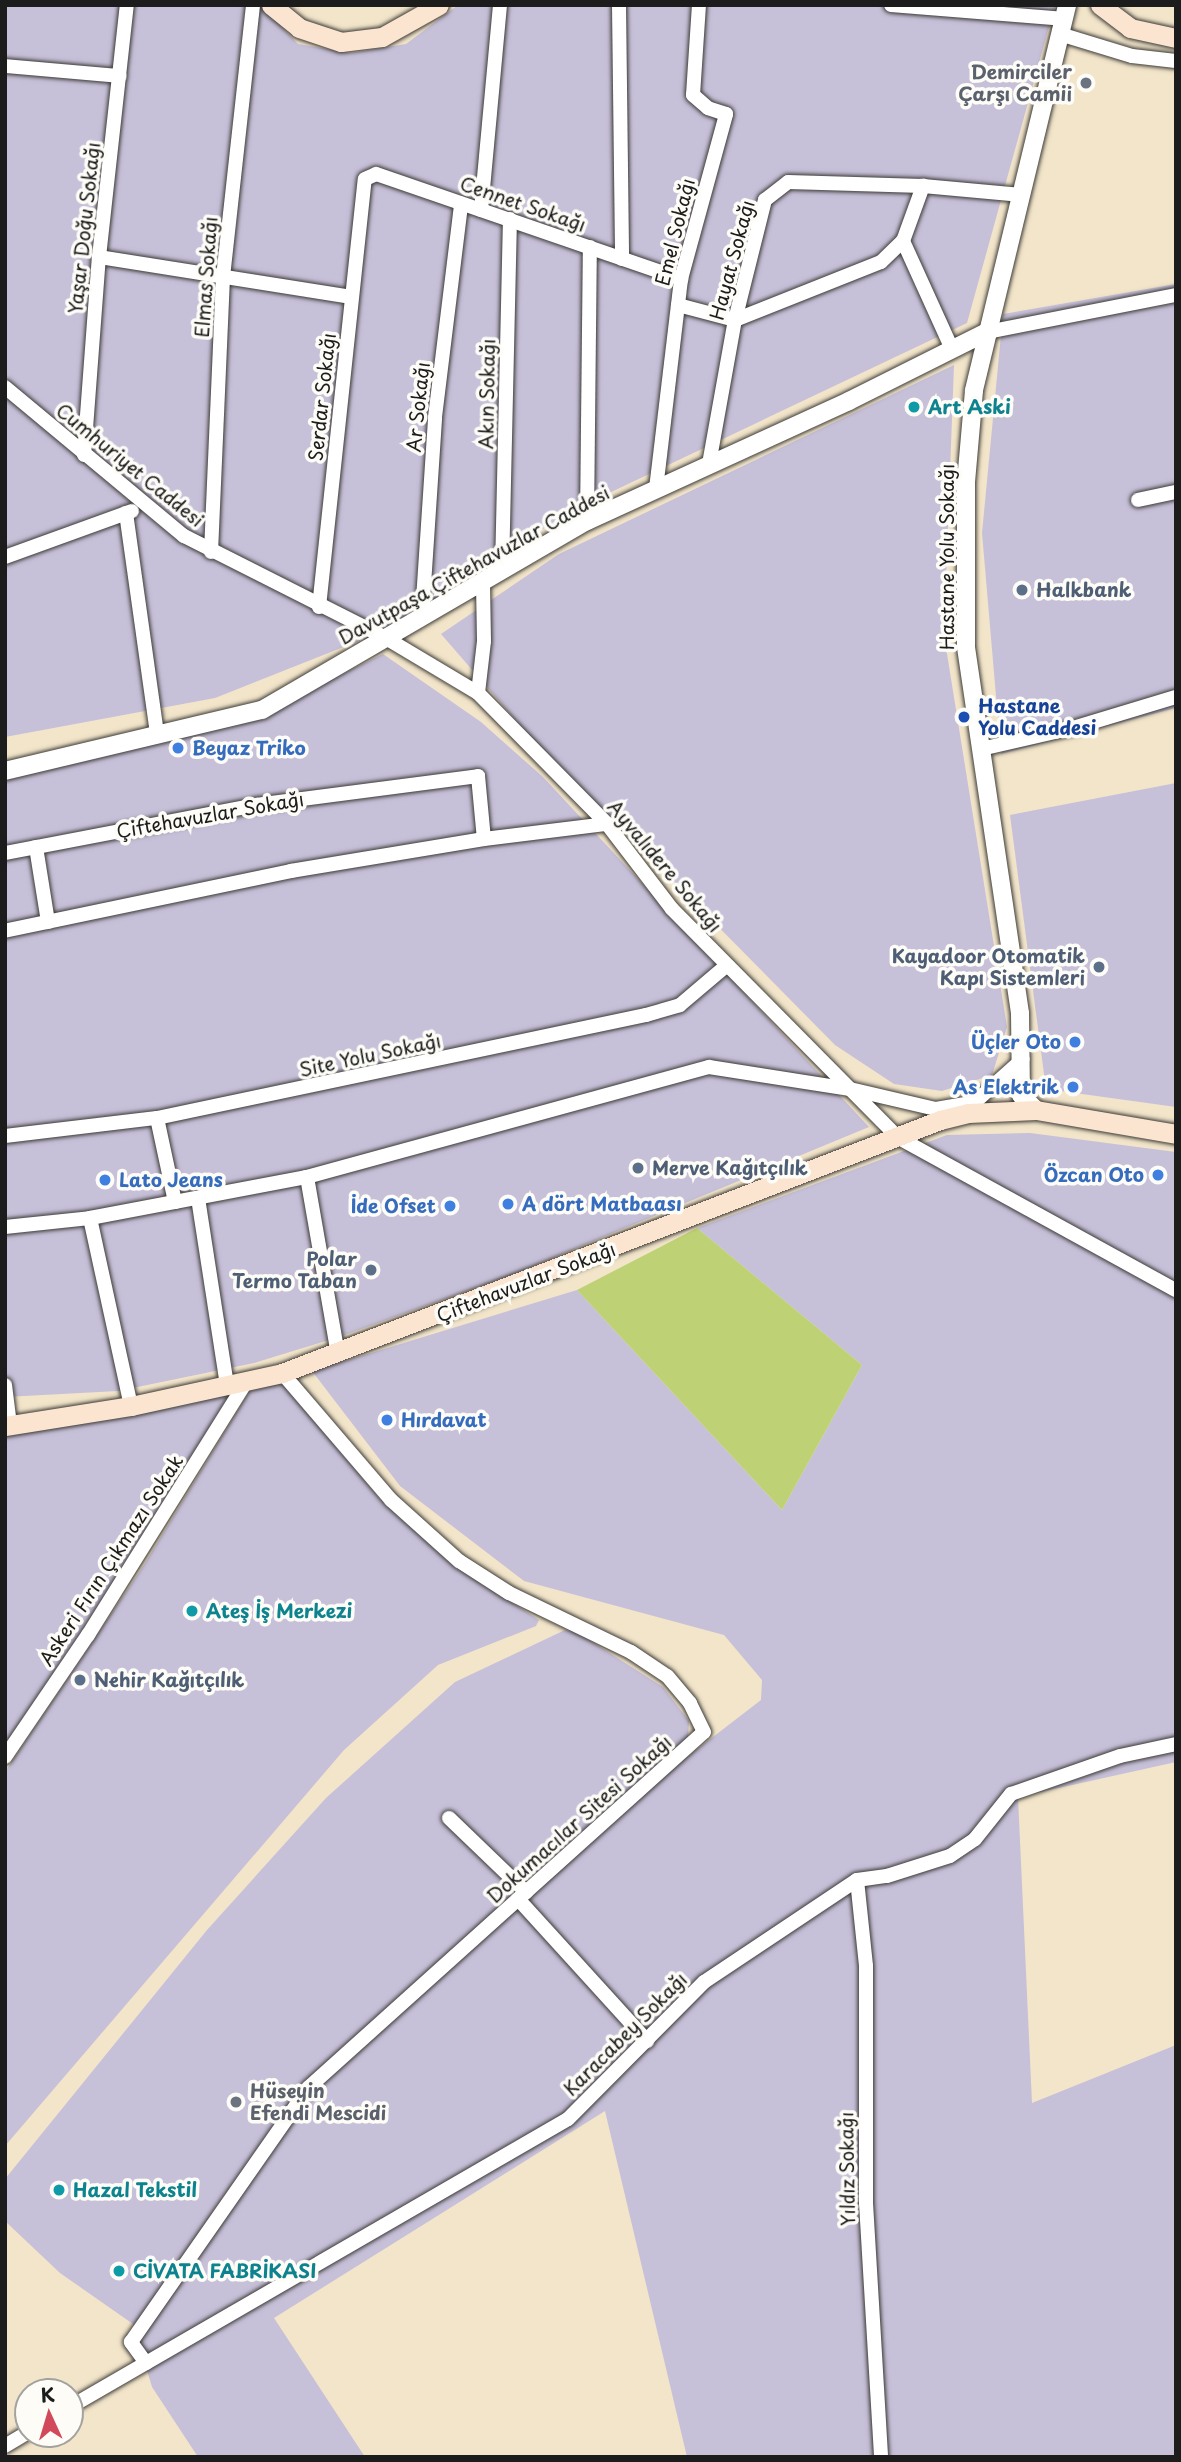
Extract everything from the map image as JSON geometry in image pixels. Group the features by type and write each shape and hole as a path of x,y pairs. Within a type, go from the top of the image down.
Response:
{"main road":[{"path":"271,5 299,29 341,43 382,37 439,5"},
{"path":"1100,5 1130,28 1176,38"},
{"name":"Çiftehavuzlar Sokağı","path":"7,1425 131,1406 282,1373 338,1354 920,1128 968,1113 1036,1110 1176,1134"}],"street":[{"name":"Yaşar Doğu Sokağı","path":"84,455 99,257 128,5"},
{"name":"Elmas Sokağı","path":"211,552 223,277 253,5"},
{"path":"481,211 500,5"},
{"path":"620,5 622,259"},
{"name":"Emel Sokağı","path":"656,489 681,279 726,114 708,108 693,94 699,5"},
{"path":"891,5 1065,20 1132,56 1176,61"},
{"name":"Hastane Yolu Sokağı","path":"1036,1110 1021,1095 1023,1059 1020,1013 966,646 966,482 974,390 1065,20"},
{"path":"5,66 120,76"},
{"name":"Cennet Sokağı","path":"361,190 365,179 376,173 681,279"},
{"name":"Hayat Sokağı","path":"709,464 735,320 765,200 788,182 923,186 1022,195"},
{"path":"678,305 735,320 881,262 903,241 923,186"},
{"name":"Serdar Sokağı","path":"319,607 361,190"},
{"name":"Ar Sokağı","path":"422,615 435,417 461,204"},
{"name":"Akın Sokağı","path":"502,570 510,219"},
{"path":"903,241 952,349"},
{"path":"587,521 590,247"},
{"path":"99,257 351,297"},
{"path":"987,331 1176,295"},
{"name":"Davutpaşa Çiftehavuzlar Caddesi","path":"5,771 262,710 587,521 987,331"},
{"name":"Cumhuriyet Caddesi","path":"5,387 146,506 211,552 386,638"},
{"path":"1138,500 1176,492"},
{"path":"5,557 146,506"},
{"path":"126,513 157,733"},
{"path":"478,693 484,641 483,581"},
{"name":"Ayvalıdere Sokağı","path":"386,638 478,693 607,824 672,909 899,1138 1176,1290"},
{"path":"981,749 1073,728 1176,697"},
{"name":"Çiftehavuzlar Sokağı","path":"5,853 256,805 478,776 484,839"},
{"path":"5,931 291,871 484,839 607,824"},
{"path":"36,847 48,922"},
{"name":"Site Yolu Sokağı","path":"5,1136 156,1118 646,1015 680,1005 726,966"},
{"path":"5,1227 90,1218 307,1177 709,1067 850,1089 920,1106 951,1109 975,1102 1023,1059"},
{"path":"920,1106 920,1128"},
{"path":"156,1118 174,1202"},
{"path":"307,1177 338,1354"},
{"path":"198,1198 226,1385"},
{"path":"90,1218 131,1406"},
{"name":"Dokumacılar Sitesi Sokağı","path":"146,2363 131,2342 301,2097 704,1732 699,1717 680,1688 631,1652 509,1593 458,1560 391,1500 282,1373"},
{"name":"Askeri Fırın Çıkmazı Sokak","path":"5,1757 88,1635 247,1381"},
{"path":"5,1385 7,1425"},
{"name":"Karacabey Sokağı","path":"84,2399 568,2119 704,1982 856,1880 887,1876 950,1856 975,1839 1011,1794 1120,1756 1176,1744"},
{"path":"449,1818 522,1896 647,2041"},
{"name":"Yıldız Sokağı","path":"856,1880 866,1966 866,2203 881,2457"}],"shaded area":[{"path":"5,5 261,5 298,44 350,53 406,44 458,5 1055,5 967,323 569,512 389,629 215,698 5,737"},
{"path":"1176,284 1176,708 1001,754 982,533 1003,314"},
{"path":"954,365 944,635 1007,1027 992,1075 942,1091 894,1084 835,1045 527,733 441,634 559,554"},
{"path":"383,654 481,722 543,777 869,1127 516,1273 342,1336 254,1363 118,1391 5,1397 5,775 263,713"},
{"path":"1176,783 1176,1107 1046,1089 1010,815"},
{"path":"1030,1133 1176,1152 1176,1762 1018,1797 1032,2103 1176,2045 1176,2457 687,2457 605,2111 274,2318 365,2457 198,2457 152,2387 133,2324 60,2273 5,2221 5,2179 207,1930 326,1798 455,1682 565,1630 575,1631 663,1687 689,1721 687,1757 761,1700 762,1680 724,1635 524,1581 400,1486 312,1371 577,1290 782,1510 862,1365 697,1228 947,1135"},
{"path":"269,1381 286,1386 379,1498 450,1562 539,1620 536,1626 438,1665 344,1750 5,2146 5,1772 144,1565 249,1392"},
{"path":"237,1389 88,1627 5,1748 5,1430"}],"green space":[{"path":"697,1228 862,1365 782,1510 577,1290"}],"place":[{"name":"Demirciler Çarşı Camii","path":"1086,83"},
{"name":"Art Aski","path":"914,407"},
{"name":"Halkbank","path":"1022,590"},
{"name":"Hastane Yolu Caddesi","path":"964,717"},
{"name":"Beyaz Triko","path":"178,748"},
{"name":"Kayadoor Otomatik Kapı Sistemleri","path":"1099,967"},
{"name":"Üçler Oto","path":"1075,1042"},
{"name":"As Elektrik","path":"1073,1087"},
{"name":"Merve Kağıtçılık","path":"638,1168"},
{"name":"Özcan Oto","path":"1158,1175"},
{"name":"Lato Jeans","path":"105,1180"},
{"name":"A dört Matbaası","path":"508,1204"},
{"name":"İde Ofset","path":"450,1206"},
{"name":"Polar Termo Taban","path":"371,1270"},
{"name":"Hırdavat","path":"387,1420"},
{"name":"Ateş İş Merkezi","path":"192,1611"},
{"name":"Nehir Kağıtçılık","path":"80,1680"},
{"name":"Hüseyin Efendi Mescidi","path":"236,2102"},
{"name":"Hazal Tekstil","path":"59,2190"},
{"name":"CİVATA FABRİKASI","path":"119,2271"}]}
